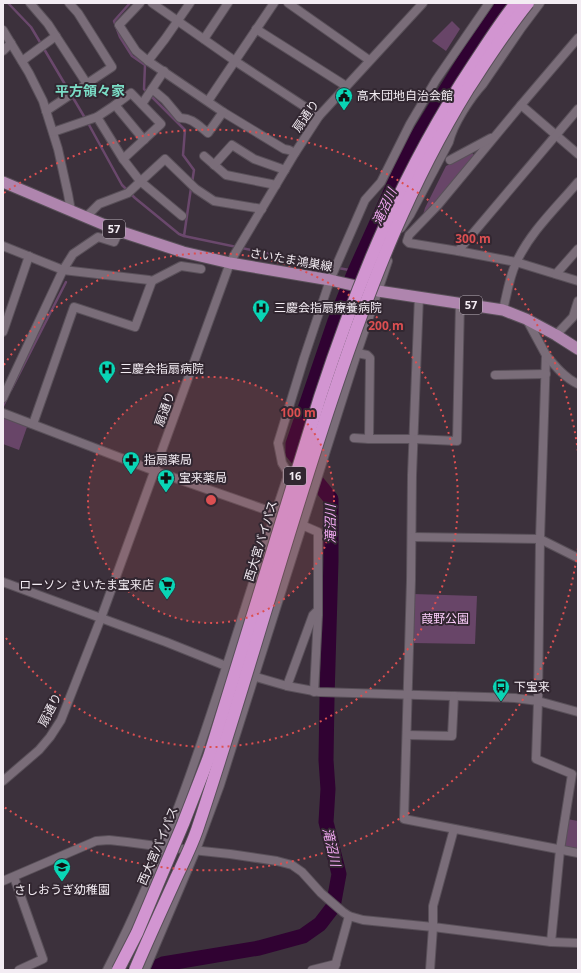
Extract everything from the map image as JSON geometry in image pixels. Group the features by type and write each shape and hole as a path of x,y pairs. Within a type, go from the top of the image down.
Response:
{"highway":[{"name":"西大宮バイパス","path":"118,970 137,933 183,824 209,756 320,397 337,345 376,244 412,168 436,123 502,21 516,3"},
{"name":"西大宮バイパス","path":"135,970 195,834 244,683 302,489 345,359 382,260 416,182 438,141 487,59 514,20 528,3"}],"main road":[{"name":"さいたま鴻巣線","path":"3,182 119,231 183,252 230,263 333,280 378,290 503,310 526,319 578,349"}],"street":[{"path":"30,3 48,24 87,84"},
{"path":"46,111 112,67 78,13 69,3"},
{"path":"140,3 119,25 136,51 148,61 223,112 284,149 295,153"},
{"path":"152,3 177,22 319,116"},
{"path":"148,61 190,3"},
{"path":"204,39 228,3"},
{"path":"208,101 274,3"},
{"path":"288,3 369,60"},
{"name":"扇通り","path":"3,780 39,750 61,720 101,618 230,263 276,184 319,116 423,3"},
{"path":"107,970 124,938 164,847 186,791 227,666 287,478 287,471 282,463 278,443 304,358 333,280 365,200 381,182 410,124 436,80 489,3"},
{"path":"145,970 196,850 220,785 357,353 378,290 403,224 410,215 449,142 451,133 475,92 483,84 540,3"},
{"path":"256,29 346,86"},
{"path":"3,30 44,101 53,132 71,211"},
{"path":"22,61 56,36"},
{"path":"578,38 520,105 438,205 409,236 407,241 409,243 516,262 578,281"},
{"path":"3,50 10,43"},
{"path":"142,104 164,71"},
{"path":"152,89 165,100 180,118 186,118 208,133 223,112"},
{"path":"53,132 98,117 131,93 161,124 123,159"},
{"path":"115,105 144,140"},
{"path":"520,105 578,154"},
{"path":"458,251 578,109"},
{"path":"98,117 123,159 140,181 182,216"},
{"path":"450,160 496,135"},
{"path":"214,165 232,145 254,160 285,170"},
{"path":"204,156 226,175 276,184"},
{"path":"86,217 99,204 128,193 165,159 196,189 214,201 262,209"},
{"path":"503,310 511,274 516,262 528,242 578,182"},
{"path":"3,398 63,270 73,254 98,237 114,242 119,231"},
{"path":"3,246 63,270 152,280 181,266 201,269"},
{"path":"556,274 578,249"},
{"path":"3,332 29,256"},
{"path":"32,424 74,307 135,327 152,280"},
{"path":"419,296 404,819 578,853"},
{"path":"556,335 573,317 578,301"},
{"path":"354,438 458,441 460,303"},
{"path":"526,319 546,355 571,381 578,384"},
{"path":"357,353 367,355 370,358 369,439"},
{"path":"546,355 540,540 536,759 572,774 560,850 551,942"},
{"path":"495,375 546,374"},
{"path":"3,413 155,471 275,513"},
{"path":"302,525 318,532 317,692"},
{"path":"412,537 540,540 578,558"},
{"path":"3,582 254,677 287,686 317,692 502,697 538,701 578,712"},
{"path":"287,686 313,615 318,611"},
{"path":"407,735 452,736 454,696"},
{"path":"430,970 433,906 454,828"},
{"path":"3,881 96,842 108,840 278,861 292,865 302,872 321,892 346,914 362,920 433,927 551,942 578,943"},
{"path":"14,877 42,959 19,970"},
{"path":"312,970 335,967 346,914"}],"green space":[{"path":"452,21 460,29 446,51 432,41"},
{"path":"472,153 474,155 422,218 425,208 446,166"},
{"path":"3,418 27,427 19,450 3,444"},
{"name":"葭野公園","path":"413,594 477,596 475,644 412,643"},
{"path":"567,819 578,821 578,850 563,847"}],"waterway":[{"path":"8,3 31,27 85,118"},
{"path":"130,3 114,21 120,37 132,56 145,65 144,89 185,130 183,155 194,170 192,183"},
{"name":"滝沼川","path":"150,970 163,964 259,948 303,936 320,924 333,907 339,874 326,822 328,789 326,760 331,499 293,453 293,444 335,321 355,271 411,147 471,50 504,3"},
{"path":"88,123 122,185 135,198 179,234 184,236"},
{"path":"191,188 184,236 333,267"},
{"path":"338,268 355,271"},
{"path":"11,390 66,282"},
{"path":"3,406 7,398"}],"place":[{"name":"高木団地自治会館","path":"344,111"},
{"name":"三慶会指扇療養病院","path":"261,323"},
{"name":"三慶会指扇病院","path":"107,384"},
{"name":"指扇薬局","path":"131,475"},
{"name":"宝来薬局","path":"166,493"},
{"name":"ローソン さいたま宝来店","path":"167,600"},
{"name":"下宝来","path":"501,702"},
{"name":"さしおうぎ幼稚園","path":"62,882"}],"district":[{"name":"平方領々家","path":"90,91"}]}
